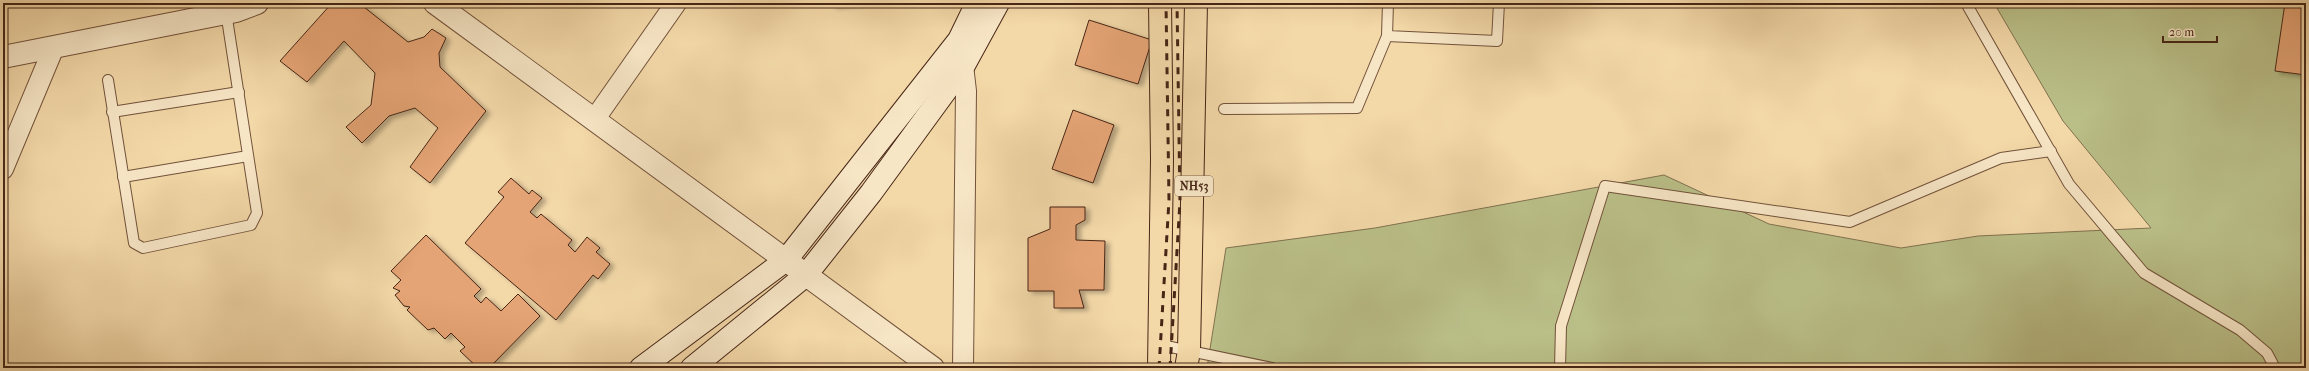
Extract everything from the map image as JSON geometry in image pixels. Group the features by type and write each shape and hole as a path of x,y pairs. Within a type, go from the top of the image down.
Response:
{"highway":[{"name":"NH53","path":"1159,368 1161,346 1162,158 1160,3"},
{"name":"NH53","path":"1188,359 1196,3"}],"main road":[{"path":"3,57 226,12 257,3"},
{"path":"641,368 786,260 960,40 977,3"},
{"path":"692,368 806,275 871,193 963,67 998,3"},
{"path":"443,6 594,120 933,368"}],"street":[{"path":"594,120 676,3"},
{"path":"960,40 966,90 963,368"},
{"path":"3,169 54,47"}],"lane":[{"path":"1224,109 1357,108 1387,36 1388,3"},
{"path":"1387,36 1497,41 1498,3"},
{"path":"1966,3 2069,184 2144,273 2240,330 2267,353 2275,368"},
{"path":"108,80 134,243 143,248 251,225 257,213 226,12"},
{"path":"112,112 239,92"},
{"path":"1560,368 1561,326 1605,186 1850,222 2001,158 2051,151"},
{"path":"123,177 248,156"},
{"path":"1161,346 1188,359 1272,368"}],"green space":[{"path":"1994,3 2306,3 2306,368 1207,368 1226,248 1375,228 1664,175 1769,224 1901,248 1978,236 2151,228 2063,121"}],"building":[{"path":"332,3 359,3 408,42 424,37 432,29 446,38 439,53 440,67 486,111 430,183 410,167 438,128 415,108 389,116 362,143 346,127 371,105 375,73 344,41 307,82 280,61"},
{"path":"832,3 861,3 832,6"},
{"path":"2285,3 2306,3 2306,75 2275,71"},
{"path":"1089,20 1152,40 1138,84 1075,65"},
{"path":"1073,110 1114,125 1093,183 1052,169"},
{"path":"511,178 529,194 532,190 542,198 530,212 537,218 541,214 572,240 568,245 575,252 587,237 600,248 596,252 610,264 598,279 593,275 556,320 465,243 504,197 498,192"},
{"path":"1050,207 1085,207 1085,220 1076,225 1076,240 1105,241 1104,290 1079,290 1084,308 1054,308 1054,291 1028,291 1028,238 1050,229"},
{"path":"426,235 481,289 474,296 481,303 486,297 501,311 518,294 540,316 489,368 478,368 460,351 465,347 451,333 445,339 434,328 428,330 407,310 410,307 404,306 395,295 400,291 393,288 401,280 391,271"}],"railway":[{"path":"1159,368 1169,200 1166,3"},
{"path":"1170,368 1180,201 1177,3"}]}
